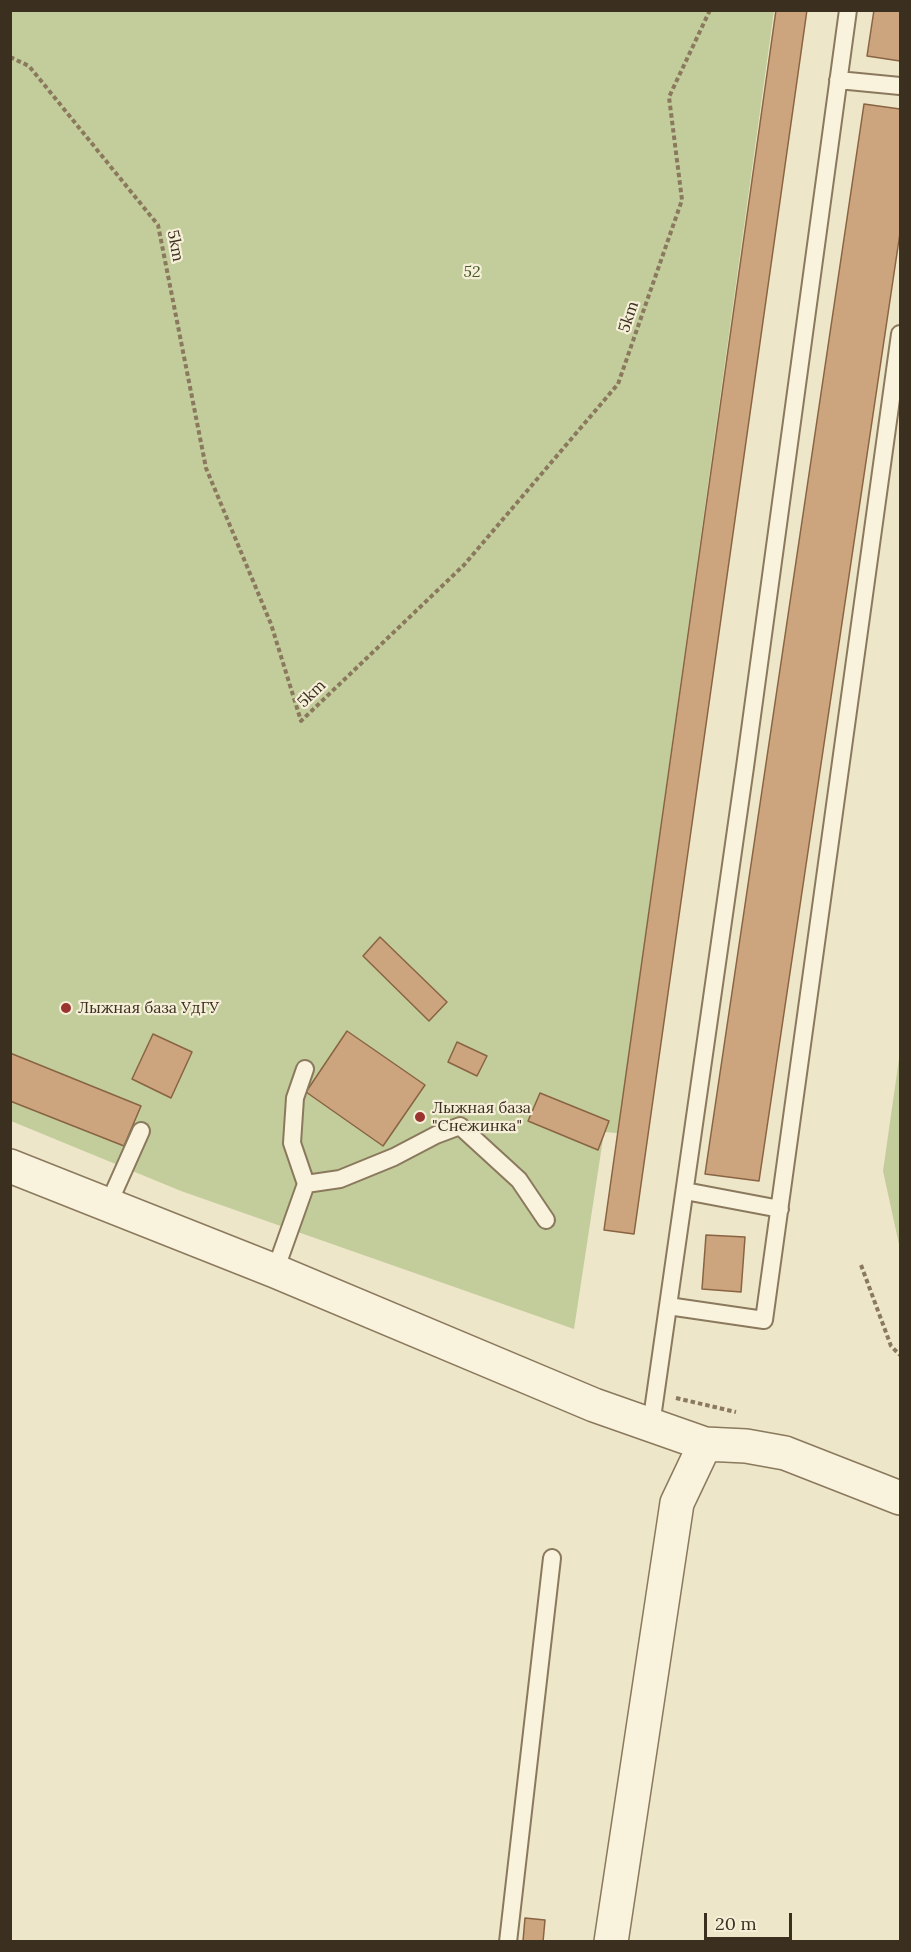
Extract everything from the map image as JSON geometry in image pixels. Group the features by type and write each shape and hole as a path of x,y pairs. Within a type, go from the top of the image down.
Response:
{"street":[{"path":"10,1166 275,1271 594,1405 705,1444 746,1446 785,1454 900,1498"},
{"path":"611,1941 677,1503 705,1444"}],"lane":[{"path":"651,1425 748,744 848,10"},
{"path":"838,80 900,86"},
{"path":"668,1306 764,1320 900,334"},
{"path":"275,1271 306,1184 292,1143 295,1098 305,1069"},
{"path":"306,1184 340,1179 394,1158 436,1135 460,1126 519,1180 546,1220"},
{"path":"108,1205 141,1131"},
{"path":"685,1191 780,1209"},
{"path":"507,1941 552,1558"}],"path":[{"name":"5km","path":"10,57 29,66 158,225 206,468 271,624 301,721 464,565 618,384 682,200 669,97 710,10"},
{"path":"861,1265 891,1346 900,1355"}],"green space":[{"name":"52","path":"10,11 774,11 622,1102 617,1133 604,1132 574,1329 181,1191 11,1121"},
{"path":"900,1052 900,1249 883,1171"}],"building":[{"path":"776,10 807,10 634,1234 604,1230"},
{"path":"874,10 900,10 900,61 867,56"},
{"path":"864,104 900,109 900,233 759,1181 705,1174"},
{"path":"380,937 447,1002 429,1021 363,956"},
{"path":"347,1031 425,1085 383,1146 306,1092"},
{"path":"153,1034 192,1052 171,1098 132,1079"},
{"path":"457,1042 487,1056 477,1076 448,1062"},
{"path":"10,1053 141,1106 124,1146 10,1101"},
{"path":"540,1093 609,1121 598,1150 528,1121"},
{"path":"706,1235 745,1237 741,1292 702,1289"},
{"path":"525,1918 545,1920 543,1942 523,1941"}],"place":[{"name":"Лыжная база УдГУ","path":"66,1008"},
{"name":"Лыжная база \"Снежинка\"","path":"420,1117"}]}
